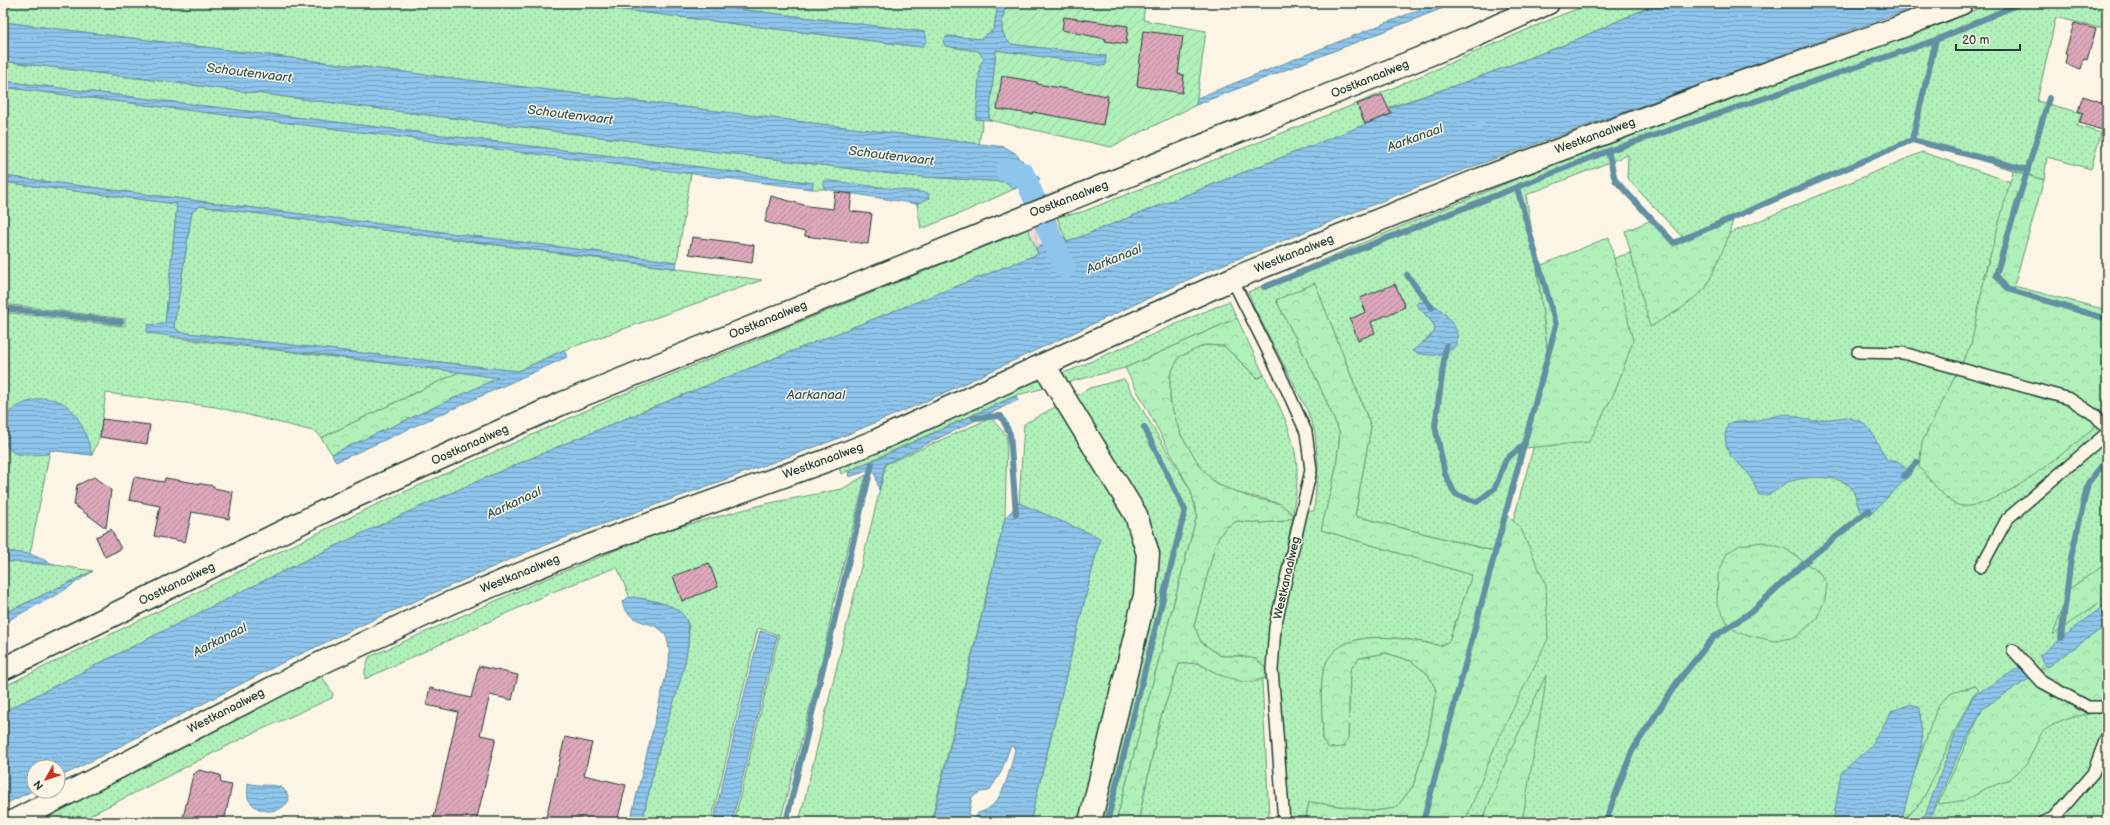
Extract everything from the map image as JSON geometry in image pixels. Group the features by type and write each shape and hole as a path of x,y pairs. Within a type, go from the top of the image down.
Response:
{"street":[{"name":"Oostkanaalweg","path":"3,669 347,500 563,404 1468,39 1548,3"},
{"name":"Westkanaalweg","path":"12,822 317,665 452,602 592,545 828,460 878,440 1232,279 1489,176 1734,85 1895,29 1962,3"},
{"path":"1044,365 1136,515 1148,554 1145,596 1090,822"}],"lane":[{"name":"Westkanaalweg","path":"1232,279 1283,381 1306,432 1311,470 1275,628 1272,670 1284,822"},
{"path":"1858,352 1902,353 2070,399 2096,416 2107,430"},
{"path":"1982,567 2007,519 2107,433"},
{"path":"2013,650 2042,682 2088,707 2107,707"},
{"path":"2043,822 2054,818 2093,772 2107,736"}],"shaded area":[{"path":"1057,217 1064,237 1036,248 1028,229"}],"green space":[{"path":"3,3 567,3 921,47 925,32 689,3 998,3 994,29 981,39 948,36 945,46 979,51 984,59 976,119 983,120 979,144 3,22"},
{"path":"1006,3 1145,3 1143,20 1206,31 1196,105 1111,147 989,120 996,50 1105,65 1106,56 1011,44 1006,39 1002,30 1002,20"},
{"path":"1593,3 1658,3 1569,43 1471,80 1390,107 1392,114 1067,242 1057,217 1082,212 1358,103 1561,15"},
{"path":"1990,3 2107,3 2107,27 2095,27 2056,17 2037,101 2082,113 2077,126 2101,133 2091,169 2047,157 2044,180 1913,139 1918,133 1912,139 1684,236 1680,235 1627,178 1628,155 1526,195 1548,354 1498,552 1355,516 1371,426 1315,284 1276,300 1317,380 1340,433 1336,468 1322,530 1472,575 1449,641 1441,646 1407,639 1369,638 1352,641 1337,649 1327,662 1321,688 1323,741 1348,738 1350,670 1359,658 1386,653 1411,661 1428,674 1436,690 1428,738 1413,786 1396,808 1374,811 1309,802 1305,822 1289,822 1280,719 1277,660 1278,634 1307,511 1314,511 1318,465 1315,433 1307,410 1255,309 1248,292 1407,224 1617,138 1950,21","holes":["1416,304 1458,336 1413,351 1435,330 1435,327"]},
{"path":"3,61 908,176 1006,182 1014,189 966,211 921,229 917,204 929,198 823,184 824,189 812,189 813,183 692,166 3,81"},
{"path":"3,87 691,173 677,262 3,176"},
{"path":"1922,152 2014,183 1983,278 1999,297 2107,330 2107,822 1430,822 1561,347 1551,281 1654,244 1678,255"},
{"path":"2013,171 2044,180 2014,286 2107,310 2107,419 2055,459 2011,490 1990,500 1971,506 1955,504 1942,493 1919,467 1922,442 1971,345 1986,271"},
{"path":"3,182 177,204 165,324 148,325 175,338 459,372 321,438 317,432 216,407 106,393 100,436 92,455 50,450 30,554 3,551 3,312 122,326 125,325 125,319 3,304"},
{"path":"200,206 762,280 564,350 518,371 179,332 174,326 192,212"},
{"path":"1652,220 1674,243 1733,221 1726,243 1706,288 1682,308 1650,327 1625,231"},
{"path":"1028,229 1038,254 721,380 484,478 304,561 3,712 3,687 371,507 612,399"},
{"path":"1609,237 1633,341 1616,389 1589,442 1525,448 1548,354 1537,267"},
{"path":"1315,283 1371,427 1355,516 1497,552 1507,515 1521,529 1546,585 1548,639 1497,741 1465,822 1305,822 1309,802 1374,811 1396,808 1413,786 1428,738 1436,690 1428,674 1411,661 1386,653 1359,658 1350,670 1348,738 1344,747 1329,748 1323,741 1321,703 1322,680 1327,661 1337,649 1352,641 1369,638 1407,640 1441,646 1449,641 1472,575 1321,530 1336,468 1340,433 1317,380 1276,300"},
{"path":"1229,301 1237,318 1125,368 1017,395 841,474 839,466 1012,387 1069,371"},
{"path":"1237,318 1264,375 1258,378 1224,346 1205,345 1179,357 1170,375 1170,402 1181,435 1200,466 1216,484 1249,497 1281,504 1293,515 1293,517 1284,521 1261,523 1237,521 1225,528 1216,542 1194,626 1201,642 1221,656 1240,656 1256,659 1268,670 1267,677 1253,682 1243,682 1220,675 1198,663 1179,664 1160,720 1138,822 1116,822 1197,515 1191,491 1125,368"},
{"path":"1205,345 1224,346 1257,378 1264,375 1277,400 1292,439 1297,467 1293,515 1276,503 1235,492 1216,483 1194,459 1185,442 1177,425 1172,406 1170,389 1172,372 1180,356"},
{"path":"459,372 498,378 332,454 321,438"},
{"path":"1124,379 1191,491 1197,515 1116,822 1030,822 1100,538 1019,503 1024,424 1090,388"},
{"path":"991,418 1007,436 1005,518 931,822 799,822 886,464"},
{"path":"866,475 834,602 822,661 780,822 734,822 779,635 758,628 711,822 642,822 664,730 684,666 689,636 688,624 679,612 672,608 654,601 630,598 617,567 555,591 365,679 365,670 369,657 536,583 660,532 765,504 842,489"},
{"path":"1293,517 1279,583 1268,670 1240,656 1221,656 1201,642 1194,626 1216,541 1225,528 1237,521 1261,523 1284,521"},
{"path":"1763,542 1784,548 1820,573 1827,584 1825,599 1817,618 1796,637 1774,641 1739,633 1729,625 1717,604 1718,575 1727,553 1740,545"},
{"path":"3,561 56,565 93,571 3,614"},
{"path":"2107,563 2107,597 2053,635 2069,589"},
{"path":"2104,627 2107,632 2107,698 2102,709 2086,715 2070,717 2056,723 2042,732 2026,765 2009,780 1987,788 1967,800 1938,804 1983,708"},
{"path":"1198,663 1220,675 1253,682 1267,677 1262,681 1269,815 1272,822 1138,822 1160,720 1179,664"},
{"path":"321,675 333,694 332,698 247,736 77,822 39,822 218,727"},
{"path":"1546,675 1522,822 1482,822 1510,751"},
{"path":"1975,686 1979,690 1973,695 1965,710 1926,793 1919,805 1900,822 1897,822 1938,705 1952,693"}],"water":[{"path":"567,3 689,3 925,32 927,40 922,47"},
{"path":"998,3 1006,3 1002,20 1002,30 1006,39 1011,44 1106,56 1105,66 996,50 989,120 976,119 980,64 984,59 978,51 945,46 943,41 947,36 981,39 994,29"},
{"path":"1436,3 1456,3 1196,105 1197,98"},
{"name":"Aarkanaal","path":"1658,3 1926,3 1422,185 1207,271 922,403 834,440 534,549 381,616 282,663 66,774 66,759 26,759 26,794 3,805 3,712 304,561 484,478 721,380 1038,254 1036,248 1064,237 1067,242 1392,114 1390,108 1471,80 1569,43"},
{"path":"3,22 1005,147 1015,153 1040,179 1014,189 1006,182 908,176 3,61"},
{"path":"3,81 692,166 813,183 812,189 3,87"},
{"path":"3,176 677,262 676,268 200,206 192,212 174,326 179,332 518,371 564,350 567,357 336,462 332,454 498,378 147,333 148,325 165,324 177,204 3,182"},
{"path":"824,180 928,193 929,198 917,204 824,189"},
{"path":"1418,302 1430,303 1436,306 1454,325 1457,335 1456,343 1452,349 1445,353 1435,355 1412,351 1429,338 1435,329 1434,325 1416,304"},
{"path":"1016,396 1018,400 885,464 879,490 875,473 867,471 849,477 848,472"},
{"path":"44,398 61,402 69,407 82,426 92,455 50,450 49,454 23,455 10,450 4,439 3,433 5,420 8,414 19,405"},
{"path":"1788,414 1813,421 1846,417 1860,421 1869,428 1887,460 1899,462 1911,474 1868,517 1860,510 1851,487 1834,479 1800,479 1786,483 1768,495 1759,495 1749,474 1730,455 1726,445 1725,435 1728,424 1735,421 1753,421"},
{"path":"1019,503 1100,538 1030,822 974,822 978,813 987,810 999,797 1004,788 1015,750 1013,746 1010,747 1001,772 989,791 980,792 972,797 967,822 932,822 1005,518"},
{"path":"3,551 30,554 56,565 3,561"},
{"path":"93,571 60,593 3,623 3,614"},
{"path":"634,597 668,605 680,611 684,616 688,627 686,659 661,742 642,822 630,822 669,663 669,646 665,635 660,629 636,619 628,613 622,603 627,598"},
{"path":"2107,603 2107,625 2047,667 2039,656"},
{"path":"760,631 777,636 732,822 713,822"},
{"path":"2023,665 2032,677 1983,708 1958,755 1928,822 1920,822 1926,813 1955,735 1973,696"},
{"path":"1911,704 1920,708 1922,744 1901,822 1833,822 1841,773 1871,746 1892,711"},
{"path":"248,783 254,785 279,787 287,793 289,800 285,805 275,810 268,811 257,808 248,798"}],"building":[{"path":"1064,17 1128,26 1126,44 1105,41 1106,39 1062,30"},
{"path":"2074,23 2096,29 2087,60 2084,59 2081,69 2065,64 2067,54 2065,54"},
{"path":"1143,31 1183,36 1178,74 1184,75 1182,93 1137,86"},
{"path":"1002,76 1037,82 1037,84 1108,96 1103,125 1033,112 1032,114 997,109"},
{"path":"1382,95 1391,114 1365,124 1357,104"},
{"path":"2083,96 2107,104 2107,112 2102,130 2079,123 2083,113 2078,111"},
{"path":"835,192 852,194 850,211 872,214 868,244 805,236 805,232 765,222 771,196 808,206 833,209"},
{"path":"692,237 754,245 752,263 689,254"},
{"path":"1395,284 1405,307 1371,322 1375,333 1358,340 1350,319 1366,312 1360,298"},
{"path":"102,419 150,425 147,444 100,437"},
{"path":"94,477 111,490 106,528 74,505 77,485"},
{"path":"134,477 164,482 165,478 214,486 214,488 233,492 229,519 192,512 185,542 154,536 160,506 129,500"},
{"path":"111,529 121,549 105,557 96,537"},
{"path":"709,563 718,587 682,601 673,576"},
{"path":"479,666 518,675 512,700 490,695 480,735 496,738 476,822 433,822 458,712 426,705 430,688 471,698"},
{"path":"565,737 592,743 584,775 626,785 617,822 545,822"},
{"path":"199,770 220,775 221,783 232,785 224,822 182,822 193,775"}],"waterway":[{"path":"2021,3 1936,40 1608,151 1615,180 1674,243 1912,140 2028,170"},
{"path":"1912,140 1936,40"},
{"path":"2049,98 1996,275 2007,289 2107,319"},
{"path":"1264,287 1608,151"},
{"name":"Schoutenvaart","path":"1006,171 1023,173 1065,268"},
{"path":"1423,822 1556,325 1517,188"},
{"path":"1407,275 1432,308"},
{"path":"3,308 121,322"},
{"path":"1446,346 1435,426 1445,474 1455,494 1477,502 1495,488 1506,459 1525,444"},
{"path":"974,418 1001,416 1010,434 1016,514"},
{"path":"1107,822 1185,510 1144,427"},
{"path":"2061,638 2071,558 2088,483 2107,459"},
{"path":"1904,476 1917,462"},
{"path":"786,822 872,464"},
{"path":"1607,822 1609,812 1632,751 1678,681 1714,637 1751,612 1805,562 1869,510"}]}
